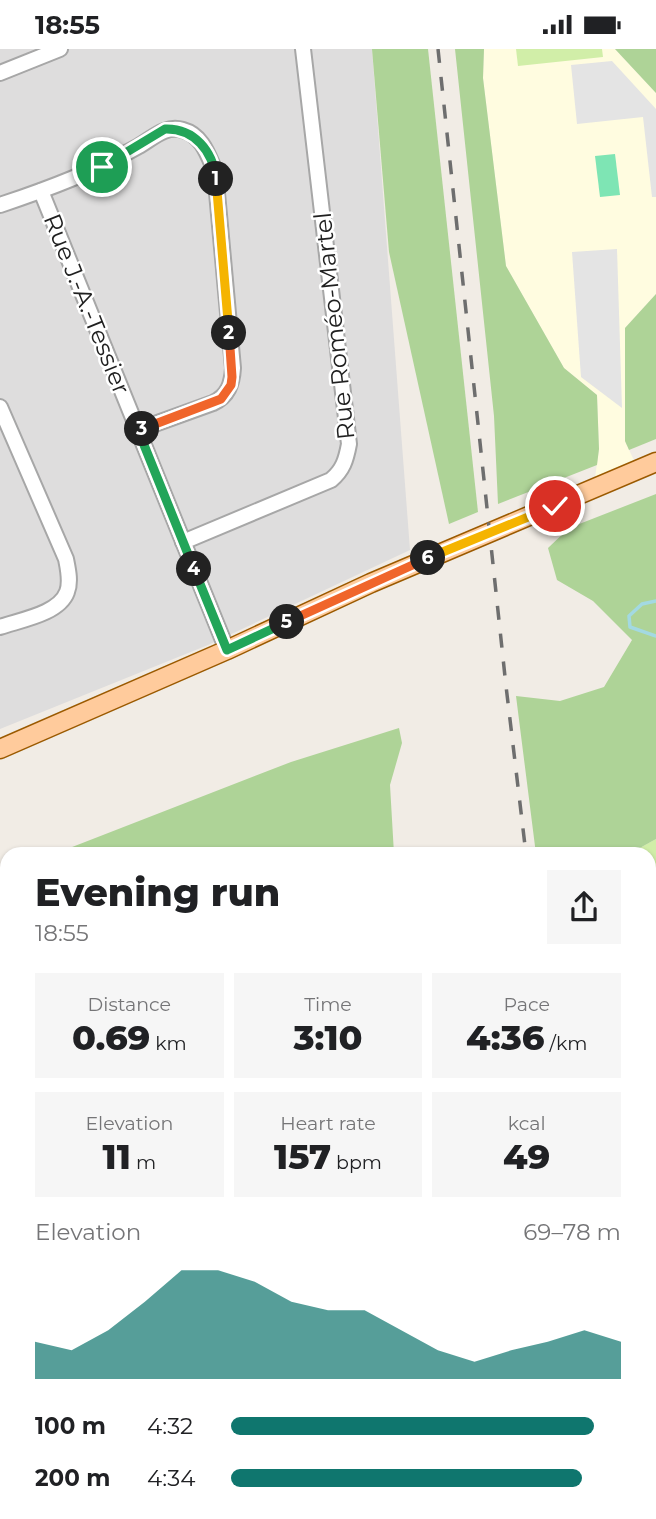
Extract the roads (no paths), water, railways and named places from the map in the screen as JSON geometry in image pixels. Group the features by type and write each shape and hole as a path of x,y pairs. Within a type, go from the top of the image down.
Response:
{"main road":[{"path":"0,749 227,650 371,583 656,462"}],"street":[{"path":"0,73 35,54 60,49"},
{"name":"Rue Roméo-Martel","path":"183,542 331,481 340,473 347,455 349,444 303,49"},
{"path":"0,205 102,167 165,129 185,130 206,148 215,171 233,368 231,385 221,399 213,403 138,430"},
{"name":"Rue J.-A.-Tessier","path":"41,191 227,650"},
{"path":"0,407 66,559 69,575 68,590 63,600 53,608 0,627"}],"waterway":[{"path":"656,601 642,604 629,616 630,627 656,636"}],"railway":[{"path":"438,49 525,847"}]}
